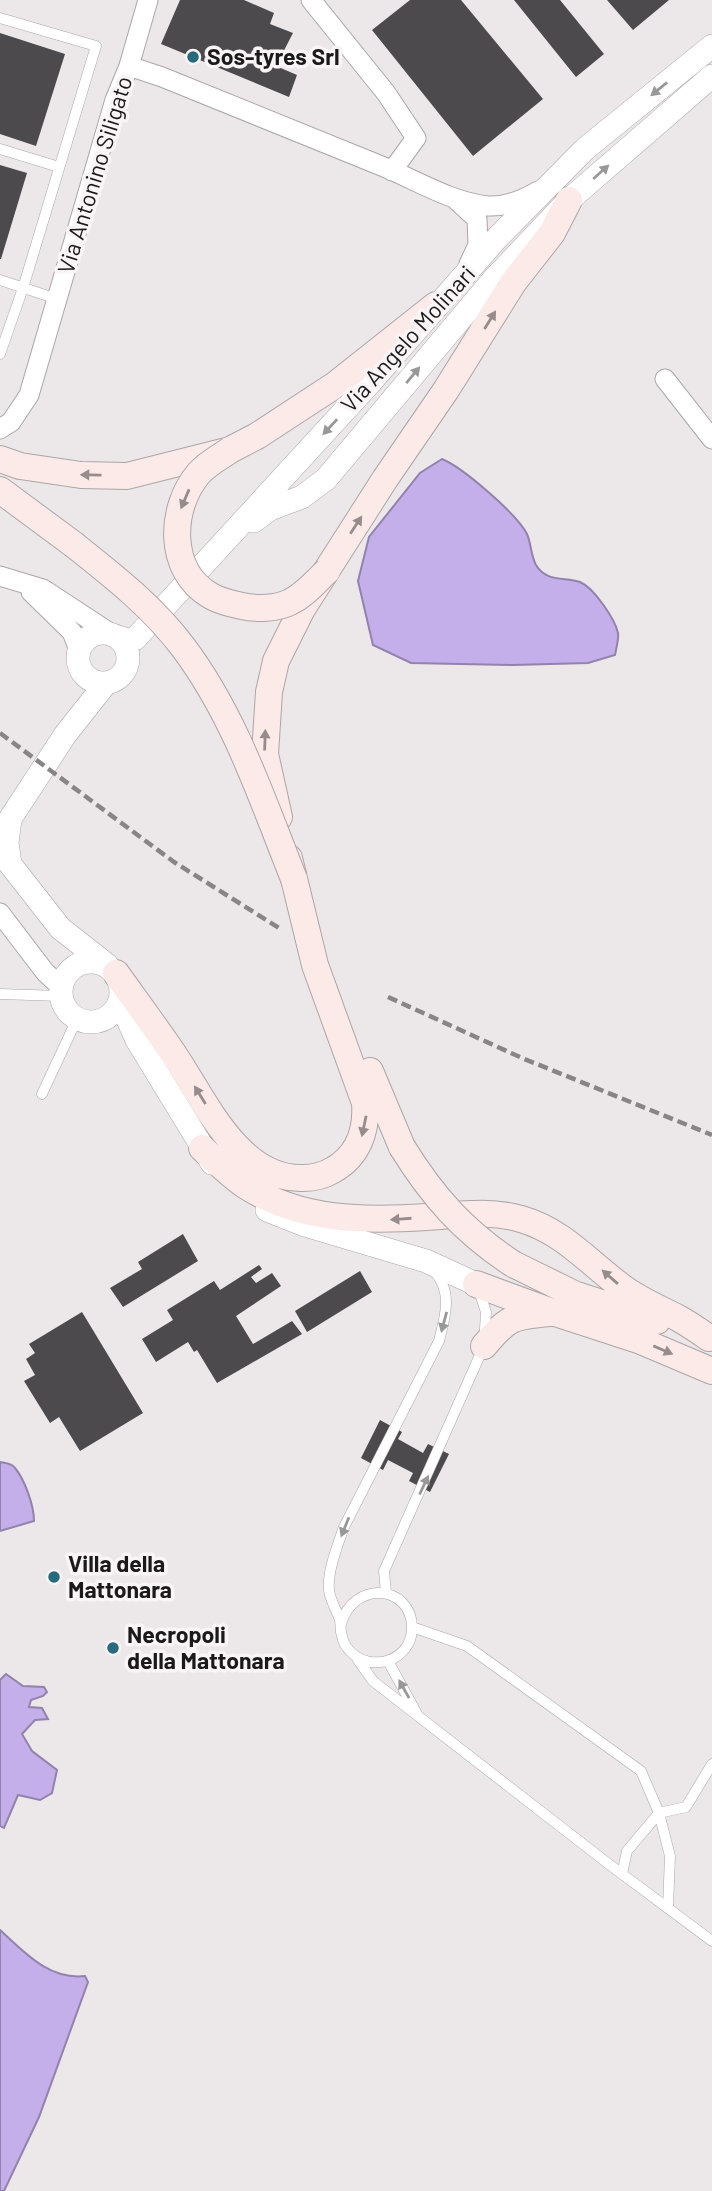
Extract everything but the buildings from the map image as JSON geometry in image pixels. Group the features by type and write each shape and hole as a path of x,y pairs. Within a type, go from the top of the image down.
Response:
{"main road":[{"path":"111,969 175,1057 210,1112 242,1153 259,1167 285,1178 314,1178 334,1170 356,1149 367,1121 366,1103 316,965 265,754 268,692 276,661 302,609 513,284 552,233 560,191"},
{"path":"327,571 304,594 288,604 247,607 210,596 191,578 181,559 177,519 186,494 200,472 230,450 257,436 335,385 436,306"},
{"path":"0,459 20,466 81,475 127,475 230,450"},
{"path":"0,490 124,585 182,646 206,681 237,737 402,1147 421,1178 444,1207 467,1231 513,1264 574,1293 710,1339"},
{"path":"201,1148 247,1186 307,1212 338,1218 385,1220 498,1214 547,1228 571,1244 622,1287 710,1339"},
{"path":"476,1283 552,1312 641,1341 712,1371"},
{"path":"484,1346 501,1325 517,1316 552,1312"}],"street":[{"path":"129,66 148,0"},
{"path":"311,0 386,93 416,138 392,171"},
{"name":"Via Angelo Molinari","path":"119,643 257,517 302,497 326,479 494,279 560,191 585,149 712,46"},
{"name":"Via Antonino Siligato","path":"0,429 11,422 29,395 115,100 129,66 162,77 453,198 489,206 560,191"},
{"name":"Via Angelo Molinari","path":"119,643 135,639 369,384 496,239 712,76"},
{"name":"Via Antonino Siligato","path":"453,198 477,219 479,232 478,245 463,277"},
{"path":"665,379 712,439"},
{"path":"4,577 43,589 119,643 124,672 106,683 90,679 84,674 72,632 27,589 4,577"},
{"path":"79,650 88,638 102,632 119,643"},
{"path":"65,734 84,674"},
{"path":"87,1021 107,1018 115,1011 120,1002 121,982 111,969 60,928 10,864 7,843 10,819 65,734 106,683"},
{"path":"0,913 45,972 63,986"},
{"path":"60,928 64,1006 87,1021 137,1041"},
{"path":"63,986 81,963 89,961 111,969"},
{"path":"120,1002 137,1041 201,1148 219,1173 240,1194 272,1213 426,1261 476,1283"}],"lane":[{"path":"0,18 96,46 23,288 0,354"},
{"path":"0,149 59,167"},
{"path":"0,281 57,299"},
{"path":"0,994 63,986"},
{"path":"42,1094 87,1021"},
{"path":"426,1261 440,1278 446,1294 447,1312 439,1341 344,1527 334,1559 329,1589 347,1648 373,1681 712,1941"},
{"path":"386,1593 384,1571 484,1346 486,1312 476,1283"},
{"path":"341,1624 344,1612 351,1602 373,1592 386,1593 397,1599 405,1606 410,1616 410,1638 398,1656 377,1663 355,1657"},
{"path":"412,1627 467,1646 641,1772 659,1813 670,1856 668,1908"},
{"path":"388,1661 418,1716"},
{"path":"622,1874 627,1850 659,1813 686,1807 712,1764"}],"shaded area":[{"path":"442,459 475,481 521,525 540,570 550,577 580,582 597,597 613,620 618,633 615,655 588,663 411,663 373,645 358,581 369,537 420,473"},
{"path":"0,1462 12,1465 19,1473 31,1501 34,1521 0,1531"},
{"path":"6,1674 23,1686 44,1687 47,1692 31,1700 29,1707 42,1708 48,1719 35,1720 22,1734 32,1751 57,1770 52,1793 40,1800 18,1795 4,1828 0,1826 0,1680"},
{"path":"0,1930 38,1963 60,1974 85,1976 88,1982 39,2117 4,2191 0,2191"}],"railway":[{"path":"0,733 174,862 279,928"},
{"path":"388,997 522,1058 712,1135"}],"place":[{"name":"Sos-tyres Srl","path":"193,57"},
{"name":"Villa della Mattonara","path":"54,1577"},
{"name":"Necropoli della Mattonara","path":"113,1648"}]}
